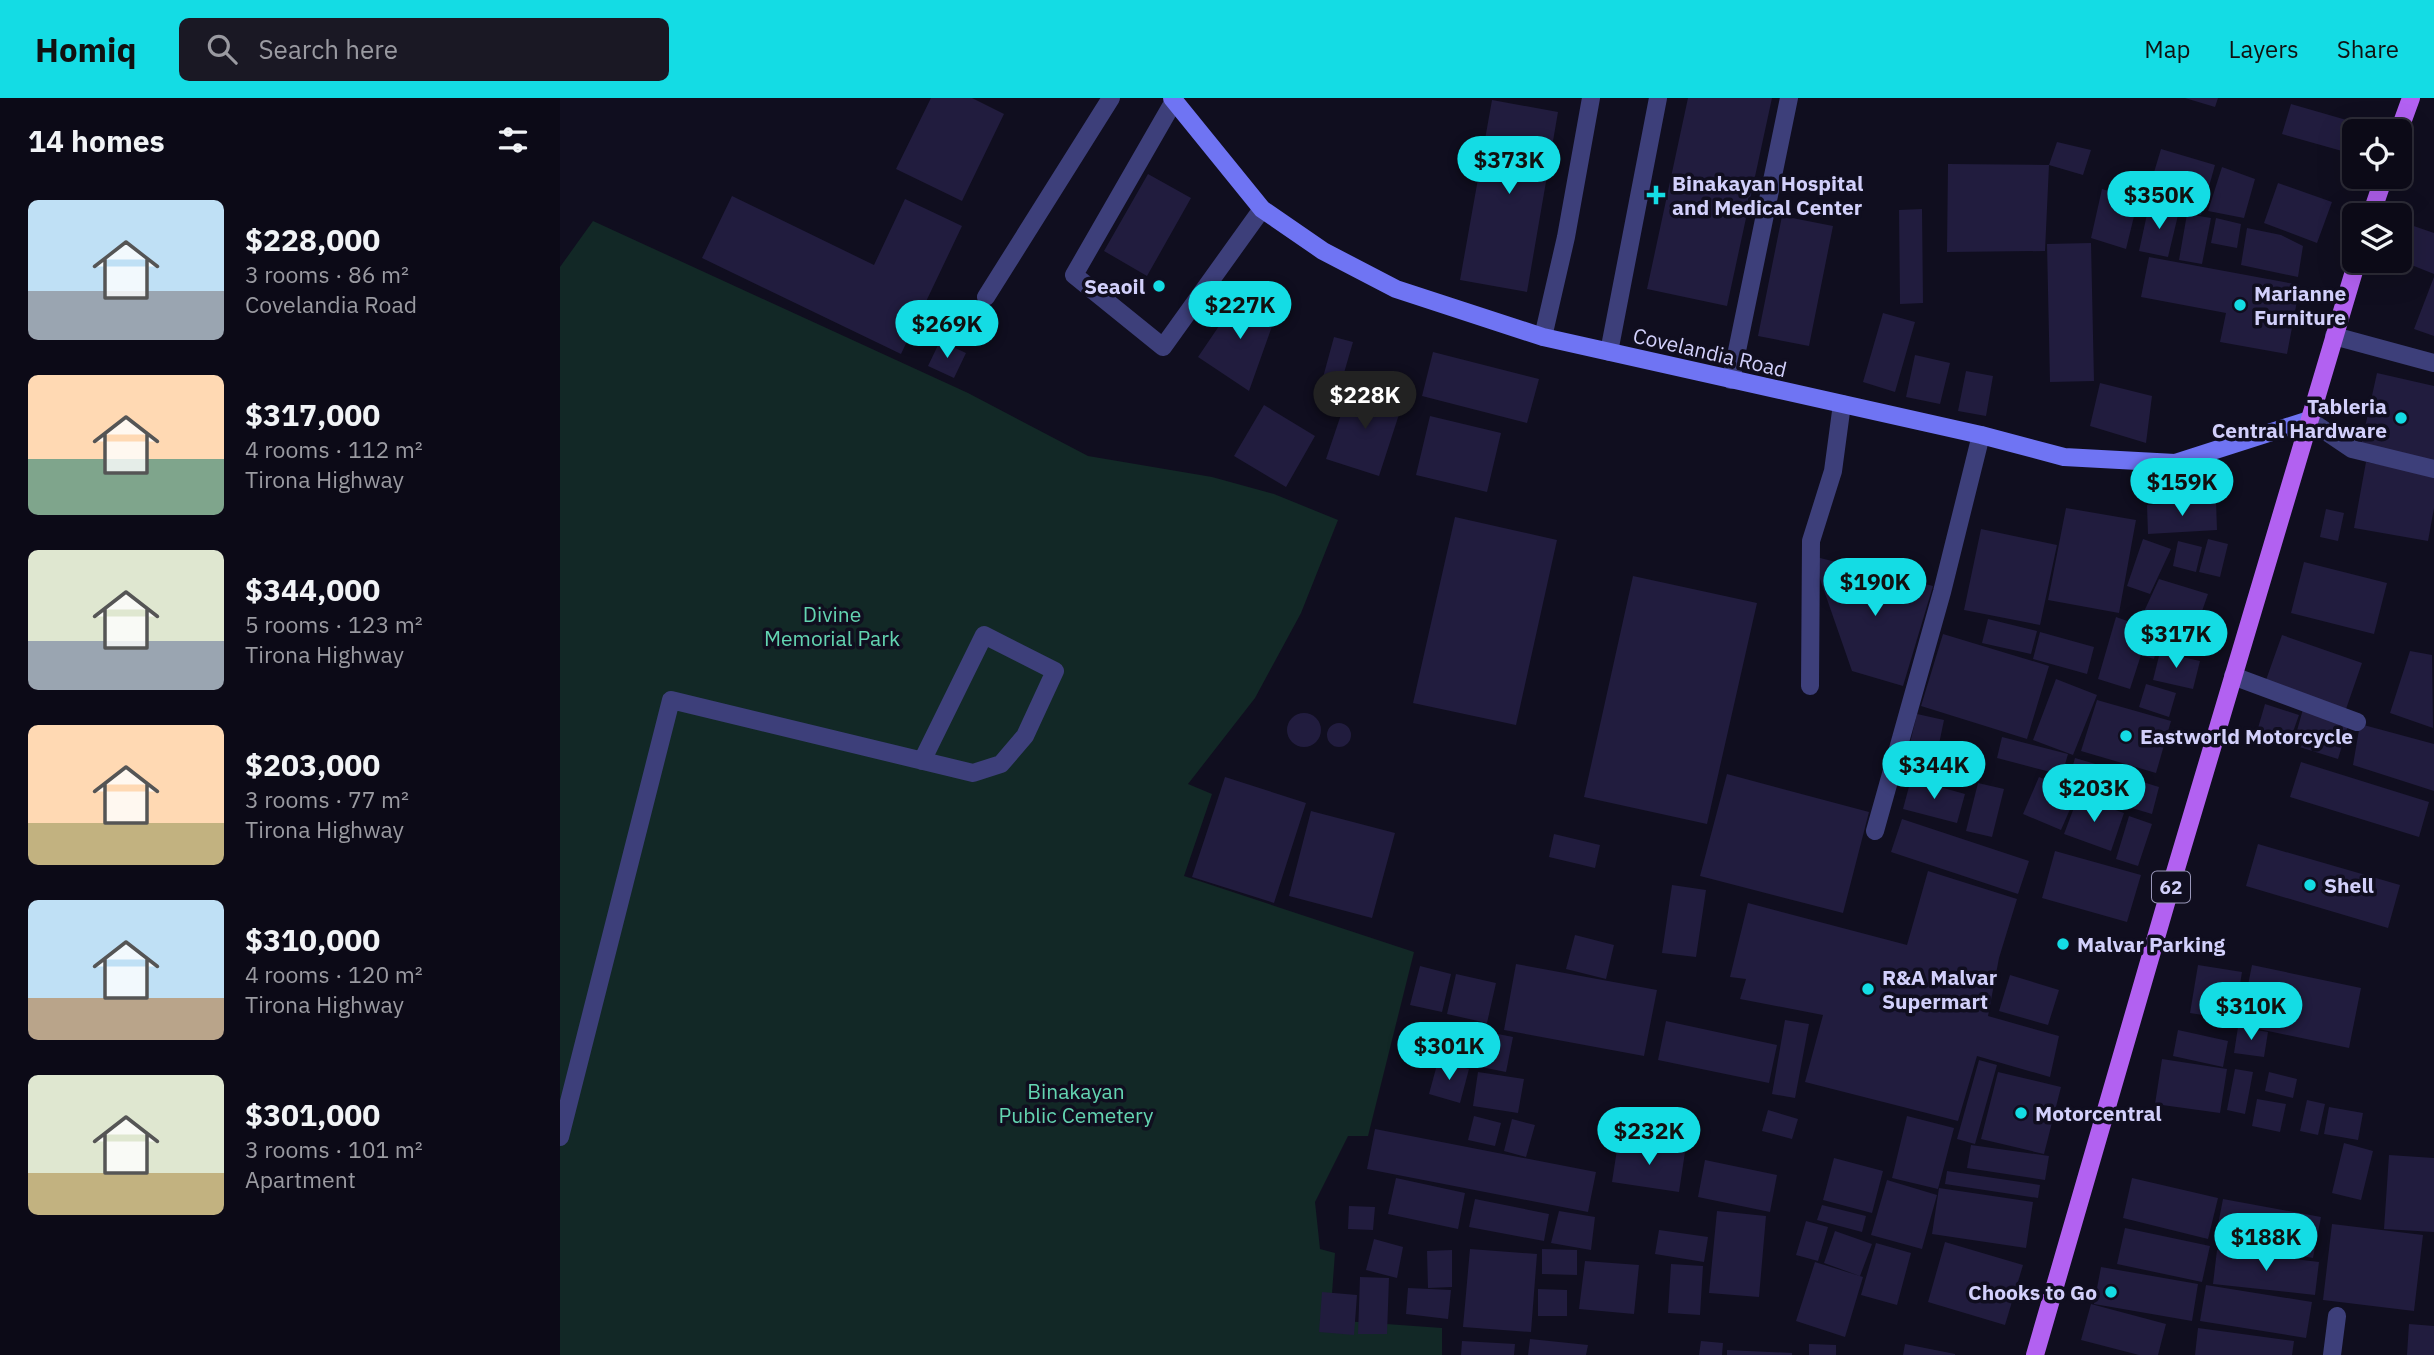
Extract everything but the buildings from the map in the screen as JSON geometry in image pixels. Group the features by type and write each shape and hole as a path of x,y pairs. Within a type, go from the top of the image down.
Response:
{"main road":[{"path":"2403,119 2411,98"},
{"name":"Covelandia Road","path":"1173,100 1262,209 1323,251 1396,289 1543,337 1981,435 2064,457 2175,463 2309,420"},
{"name":"62","path":"2035,1355 2353,273"}],"street":[{"path":"986,297 1111,98"},
{"path":"1543,337 1566,237 1591,98"},
{"path":"1609,352 1658,98"},
{"path":"1731,380 1789,98"},
{"path":"1173,100 1074,275 1163,347 1262,209"},
{"path":"2334,335 2434,363"},
{"path":"1810,686 1811,541 1833,471 1842,404"},
{"path":"2309,420 2352,449 2434,469"},
{"path":"1875,831 1942,592 1981,435"},
{"path":"560,1137 671,700 922,761 973,773 1001,764 1025,736 1055,671 984,635 922,761"},
{"path":"2233,676 2357,722"},
{"path":"2332,1355 2337,1316"}],"green space":[{"name":"Divine Memorial Park","path":"593,221 968,393 1088,456 1212,477 1274,494 1338,520 1301,613 1255,698 1188,784 1212,794 1184,876 1414,952 1368,1136 1348,1136 1315,1202 1320,1249 1335,1253 1330,1320 1442,1328 1442,1355 560,1355 560,267"}],"place":[{"name":"Binakayan Hospital and Medical Center","path":"1656,195"},
{"name":"Seaoil","path":"1159,286"},
{"name":"Marianne Furniture","path":"2240,305"},
{"name":"Tableria Central Hardware","path":"2401,418"},
{"name":"Eastworld Motorcycle","path":"2126,736"},
{"name":"Shell","path":"2310,885"},
{"name":"Malvar Parking","path":"2063,944"},
{"name":"R&A Malvar Supermart","path":"1868,989"},
{"name":"Motorcentral","path":"2021,1113"},
{"name":"Chooks to Go","path":"2111,1292"}],"park label":[{"name":"Binakayan Public Cemetery","path":"1076,1103"}]}
